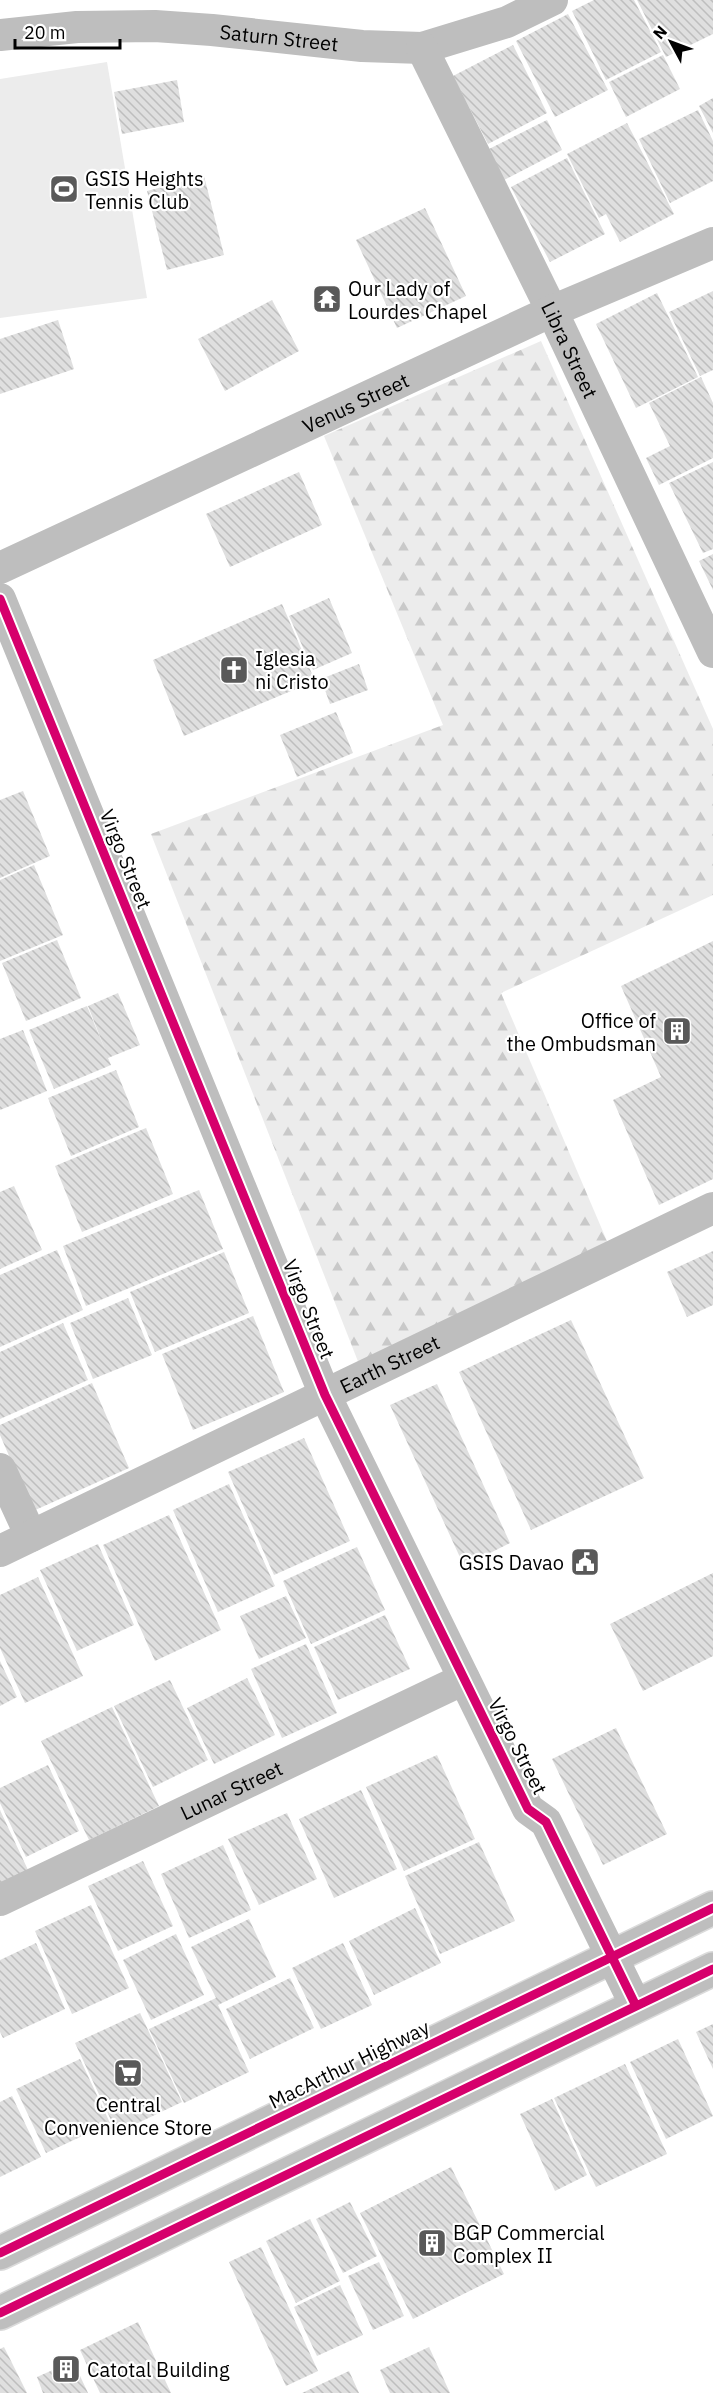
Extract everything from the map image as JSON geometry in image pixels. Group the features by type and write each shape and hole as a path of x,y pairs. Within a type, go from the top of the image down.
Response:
{"main road":[{"name":"MacArthur Highway","path":"0,2253 713,1908"},
{"path":"0,2313 713,1969"}],"street":[{"name":"Saturn Street","path":"0,35 76,27 155,26 362,46 423,48 508,11 552,0"},
{"name":"Libra Street","path":"423,48 552,311 713,652"},
{"name":"Venus Street","path":"0,568 552,311 713,243"},
{"name":"Virgo Street","path":"0,599 325,1395 528,1809 546,1822 603,1961 627,2011"},
{"name":"Earth Street","path":"0,1551 713,1208"},
{"path":"0,1469 31,1536"},
{"name":"Lunar Street","path":"0,1900 464,1679"}],"green space":[{"name":"GSIS Heights Tennis Club","path":"107,62 147,298 0,318 0,79"},
{"path":"541,341 713,729 713,895 501,993 610,1248 359,1364 151,834 443,725 324,436"}],"building":[{"path":"594,0 634,0 661,52 606,80 572,11"},
{"path":"637,0 713,0 713,34 666,57"},
{"path":"568,14 608,90 555,117 516,41"},
{"path":"513,45 547,113 488,144 453,76"},
{"path":"663,55 680,89 626,117 609,82"},
{"path":"177,80 184,122 122,134 114,92"},
{"path":"713,98 713,133 699,106"},
{"path":"698,110 713,141 713,181 670,203 639,139"},
{"path":"547,120 562,150 504,180 489,149"},
{"path":"627,123 674,214 620,242 606,214 599,218 567,154"},
{"path":"567,158 605,234 550,262 511,187"},
{"path":"204,176 224,255 167,270 147,191"},
{"path":"425,208 466,296 397,328 356,240"},
{"path":"713,291 713,370 700,376 669,312"},
{"path":"657,293 698,377 636,408 596,324"},
{"path":"272,300 299,351 225,391 198,339"},
{"path":"58,320 74,369 0,394 0,339"},
{"path":"701,377 713,403 713,458 659,485 646,458 670,446 649,403"},
{"path":"713,462 713,549 703,553 669,483"},
{"path":"299,472 322,525 230,567 206,514"},
{"path":"713,554 713,590 699,561"},
{"path":"329,598 352,653 313,670 289,616"},
{"name":"Iglesia ni Cristo","path":"282,604 315,681 184,736 153,660"},
{"path":"359,664 368,690 330,704 321,679"},
{"path":"336,712 353,753 297,777 280,735"},
{"path":"23,791 50,856 0,878 0,800"},
{"path":"34,865 63,935 0,961 0,880"},
{"path":"57,940 81,998 26,1021 2,963"},
{"name":"Office of the Ombudsman","path":"713,941 713,1179 659,1205 613,1100 661,1077 621,986"},
{"path":"118,993 140,1045 108,1058 111,1065 54,1089 29,1030 87,1006 106,1052 88,1006"},
{"path":"23,1030 47,1091 0,1110 0,1039"},
{"path":"116,1070 139,1127 71,1156 48,1098"},
{"path":"146,1128 173,1194 82,1232 55,1166"},
{"path":"14,1186 42,1250 0,1269 0,1192"},
{"path":"199,1190 223,1249 86,1306 63,1246"},
{"path":"57,1250 83,1310 0,1347 0,1275"},
{"path":"713,1251 713,1305 687,1317 667,1272"},
{"path":"224,1252 249,1313 155,1352 130,1292"},
{"path":"128,1298 152,1355 93,1379 70,1323"},
{"path":"253,1316 284,1392 193,1430 162,1354"},
{"path":"571,1320 644,1478 531,1530 459,1372"},
{"path":"63,1323 88,1380 0,1419 0,1352"},
{"path":"92,1383 129,1468 33,1511 0,1435 0,1425"},
{"path":"437,1384 510,1543 464,1566 390,1405"},
{"path":"304,1438 350,1541 274,1575 228,1472"},
{"path":"229,1484 275,1586 218,1612 173,1510"},
{"path":"169,1515 221,1630 155,1661 103,1545"},
{"path":"98,1544 134,1625 77,1651 40,1570"},
{"path":"357,1547 385,1610 311,1644 283,1581"},
{"path":"713,1573 713,1656 643,1691 610,1624"},
{"path":"38,1577 83,1676 25,1703 0,1648 0,1595"},
{"path":"286,1596 306,1638 259,1659 240,1616"},
{"path":"385,1615 410,1669 338,1700 314,1647"},
{"path":"306,1644 337,1713 282,1738 251,1669"},
{"path":"0,1661 17,1697 0,1706"},
{"path":"247,1678 275,1735 214,1764 187,1708"},
{"path":"170,1680 208,1760 153,1787 114,1706"},
{"path":"112,1707 159,1806 89,1840 41,1741"},
{"path":"616,1728 667,1834 603,1865 552,1759"},
{"path":"437,1755 475,1839 404,1871 366,1787"},
{"path":"48,1765 79,1831 26,1857 0,1803 0,1788"},
{"path":"361,1790 397,1869 334,1898 299,1819"},
{"path":"0,1810 28,1870 0,1883"},
{"path":"287,1813 317,1879 259,1905 228,1839"},
{"path":"479,1842 515,1921 440,1954 405,1876"},
{"path":"223,1845 251,1910 189,1938 161,1874"},
{"path":"143,1861 173,1926 118,1951 88,1886"},
{"path":"91,1905 129,1988 72,2014 35,1931"},
{"path":"415,1908 441,1963 374,1995 349,1941"},
{"path":"249,1919 276,1977 218,2005 249,2072 184,2103 149,2029 216,1998 191,1947"},
{"path":"176,1934 204,1995 151,2020 123,1960"},
{"path":"36,1943 65,2009 3,2038 0,2032 0,1960"},
{"path":"343,1943 372,2005 321,2029 292,1968"},
{"path":"290,1978 314,2028 250,2059 226,2009"},
{"name":"Central Convenience Store","path":"140,2013 182,2102 117,2133 75,2043"},
{"path":"713,2024 713,2069 696,2032"},
{"path":"678,2039 713,2116 666,2139 630,2062"},
{"path":"80,2059 110,2123 46,2153 16,2089"},
{"path":"625,2064 667,2154 596,2187 554,2098"},
{"path":"12,2096 41,2157 0,2177 0,2102"},
{"path":"552,2099 587,2175 555,2191 520,2114"},
{"name":"BGP Commercial Complex II","path":"451,2167 504,2274 413,2319 360,2213"},
{"path":"350,2202 377,2256 343,2273 316,2219"},
{"path":"310,2219 340,2281 296,2303 266,2241"},
{"path":"261,2247 318,2371 286,2386 229,2262"},
{"path":"379,2262 404,2316 373,2330 348,2276"},
{"path":"340,2285 363,2335 317,2356 294,2307"},
{"path":"138,2322 171,2393 100,2393 80,2350"},
{"path":"4,2347 27,2393 0,2393 0,2349"},
{"path":"429,2347 450,2393 390,2393 380,2370"},
{"name":"Catotal Building","path":"73,2361 88,2393 43,2393 37,2377"},
{"path":"349,2371 359,2393 302,2393"}],"cycle path":[{"path":"0,599 325,1395 528,1809 546,1822 636,2006"},
{"path":"0,2253 713,1908"},
{"path":"0,2313 713,1969"}],"place":[{"name":"GSIS Heights Tennis Club","path":"64,189"},
{"name":"Our Lady of Lourdes Chapel","path":"327,299"},
{"name":"Iglesia ni Cristo","path":"234,670"},
{"name":"Office of the Ombudsman","path":"677,1031"},
{"name":"GSIS Davao","path":"585,1562"},
{"name":"Central Convenience Store","path":"128,2073"},
{"name":"BGP Commercial Complex II","path":"432,2243"},
{"name":"Catotal Building","path":"66,2369"}]}
